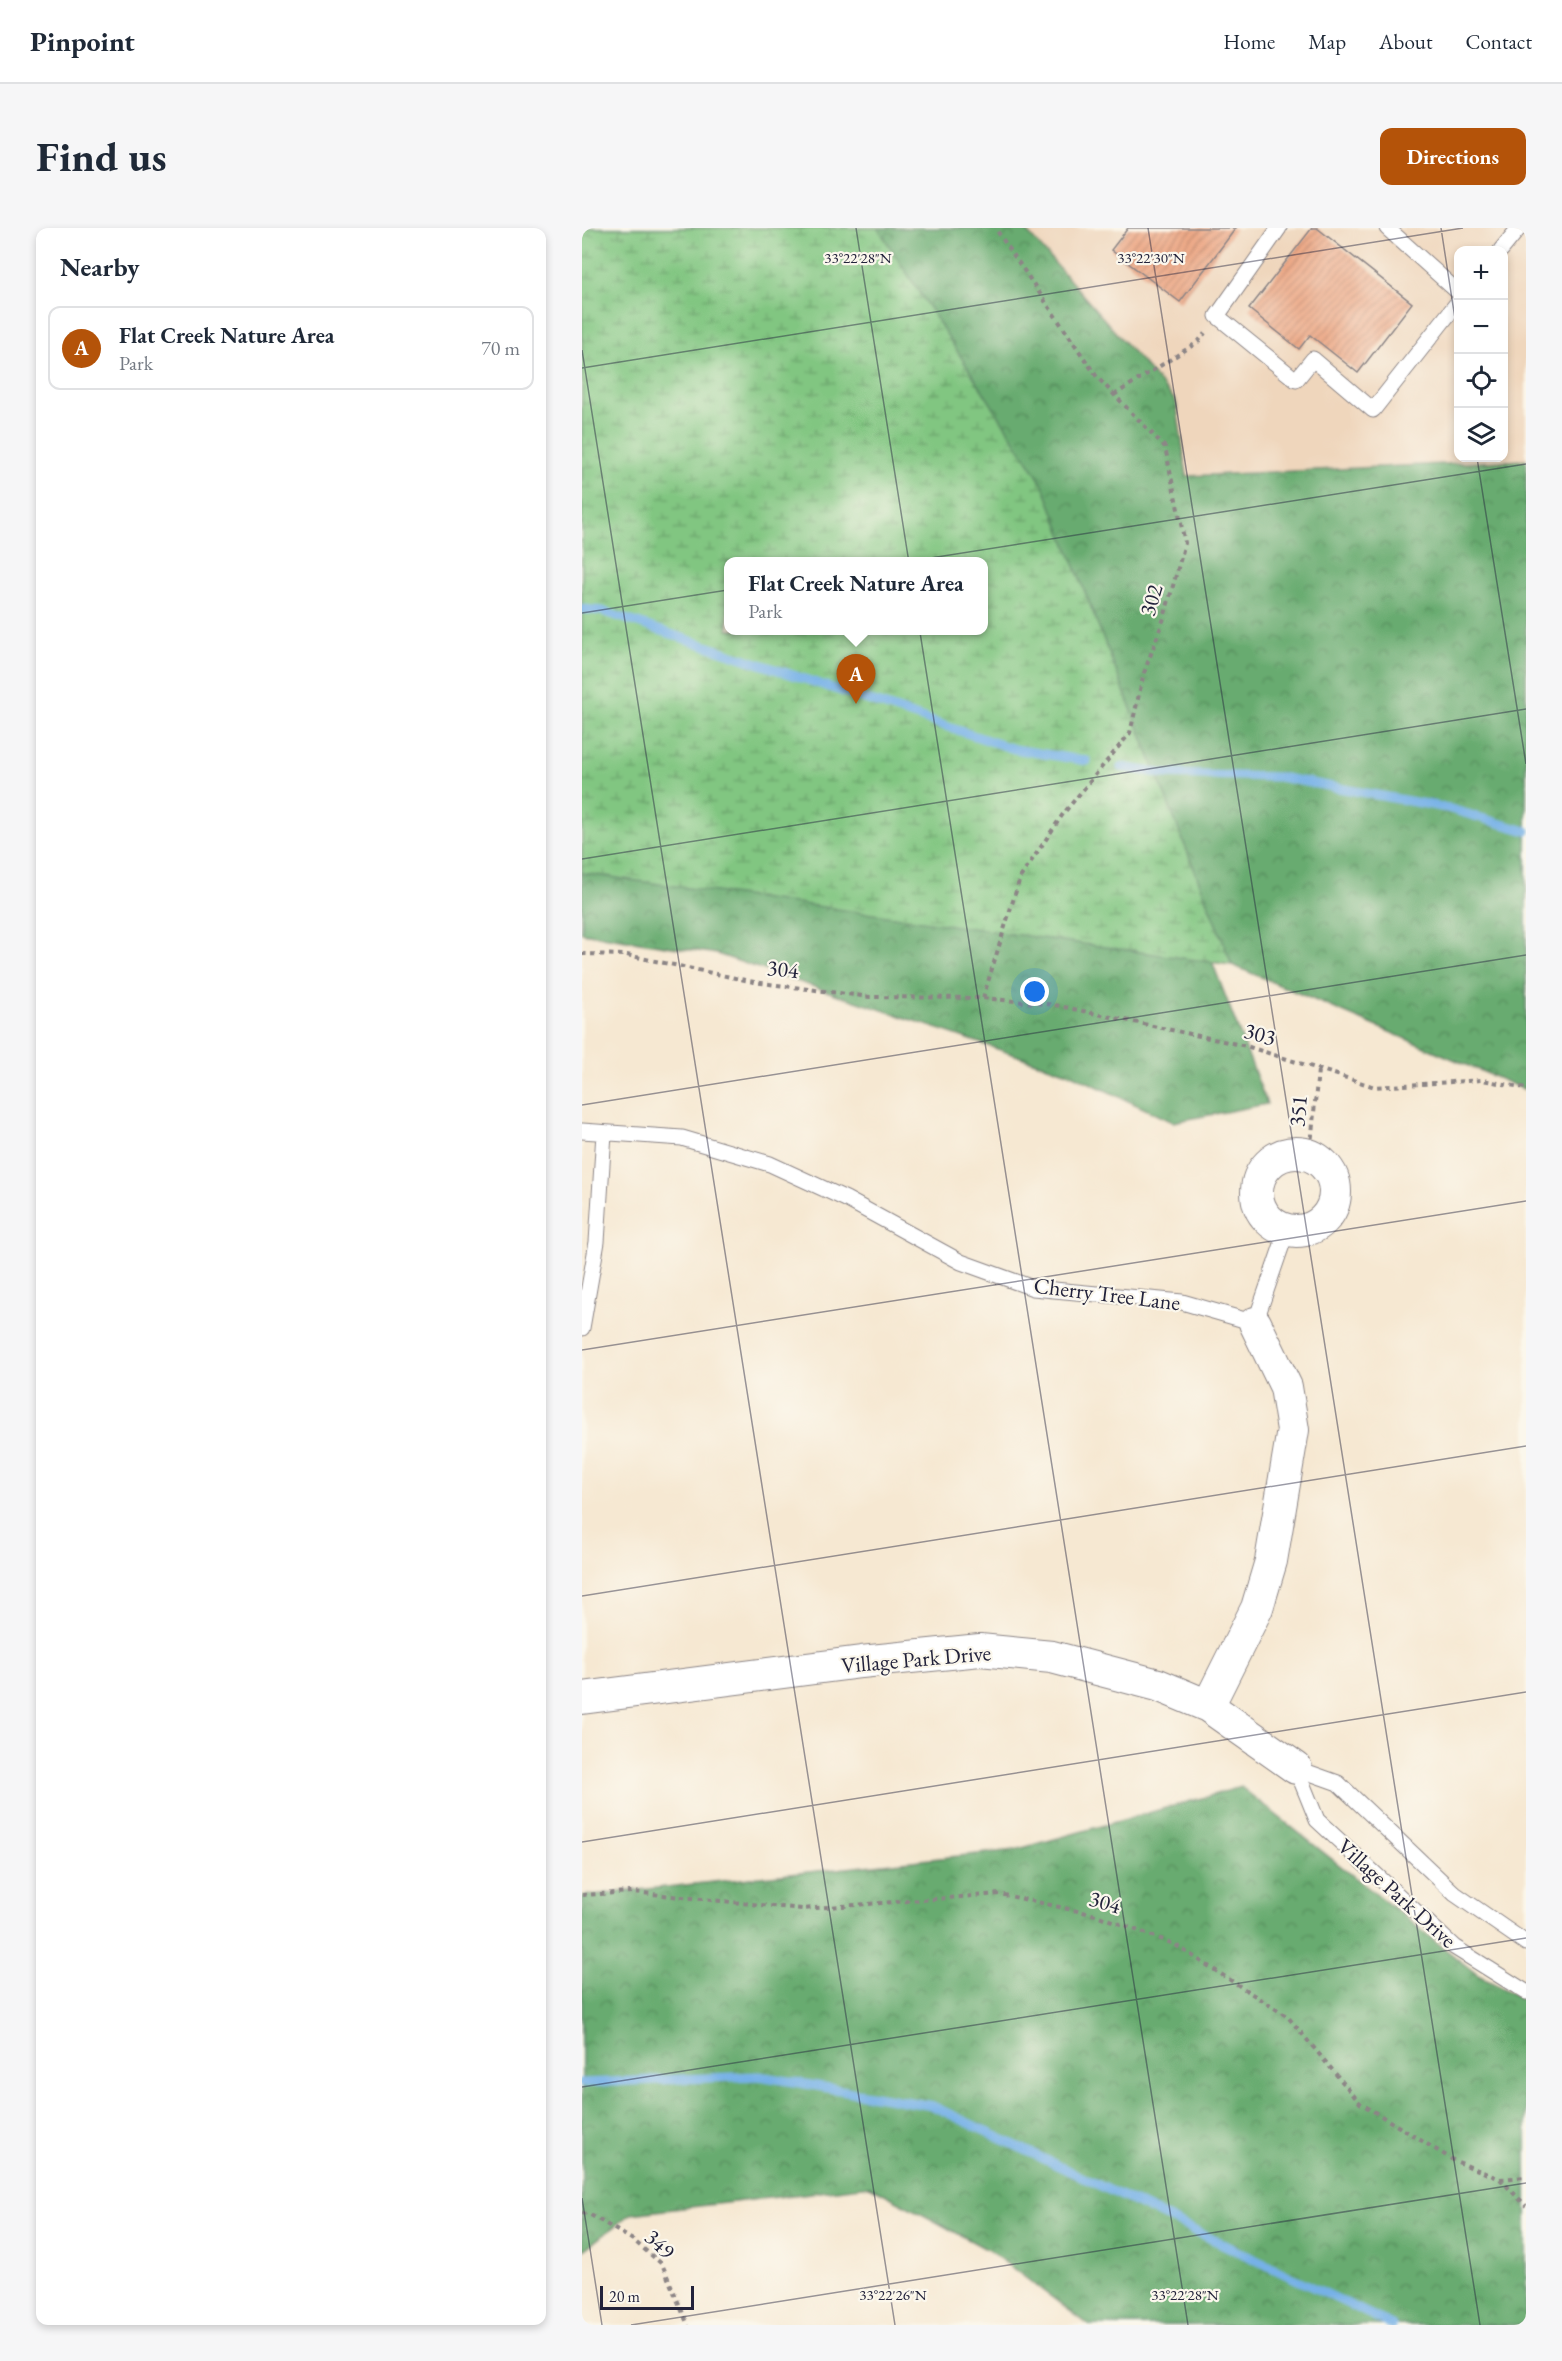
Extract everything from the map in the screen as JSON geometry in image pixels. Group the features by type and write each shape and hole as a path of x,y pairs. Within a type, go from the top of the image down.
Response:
{"street":[{"path":"1286,1154 1310,1155 1322,1162 1329,1172 1335,1184 1335,1197 1323,1220 1312,1227 1287,1230 1266,1216 1257,1193 1259,1180 1274,1160 1286,1154"},
{"path":"1208,1706 1257,1608 1271,1561 1293,1430 1287,1386 1255,1323"},
{"name":"Village Park Drive","path":"582,1698 861,1662 980,1650 1052,1657 1107,1669 1158,1684 1208,1706 1296,1768"}],"lane":[{"path":"1279,228 1217,316 1296,380 1313,359 1373,410 1454,307"},
{"path":"1386,228 1454,288"},
{"path":"1504,246 1519,228"},
{"name":"Cherry Tree Lane","path":"582,1131 682,1138 724,1148 770,1164 846,1199 960,1262 1033,1288 1182,1302 1255,1323"},
{"path":"582,1328 597,1242 604,1133"},
{"path":"1255,1323 1287,1230"},
{"name":"Village Park Drive","path":"1296,1768 1338,1783 1455,1894 1526,1943"},
{"name":"Village Park Drive","path":"1296,1768 1317,1820 1454,1947 1526,1992"}],"path":[{"name":"302","path":"983,998 1020,878 1063,814 1130,733 1144,673 1185,543 1165,447 1097,377 995,228"},
{"path":"1114,395 1198,342 1217,316"},
{"name":"304","path":"582,954 627,955 754,982 870,997 983,998"},
{"name":"303","path":"983,998 1055,1005 1246,1046 1375,1087 1482,1080 1526,1088"},
{"name":"351","path":"1310,1155 1318,1069"},
{"name":"304","path":"582,1896 632,1892 802,1909 1000,1894 1096,1915 1174,1944 1288,2017 1360,2103 1453,2160 1500,2179 1526,2206"},
{"path":"1500,2179 1526,2177"},
{"name":"349","path":"582,2213 589,2214 633,2240 662,2265 688,2325"}],"shaded area":[{"path":"878,228 1526,228 1526,460 1508,461 1508,246 1454,246 1454,462 1484,462 1042,483"}],"green space":[{"path":"582,228 1024,228 1176,401 1187,476 1526,460 1526,1090 1232,965 1055,518 1042,520 1267,1104 1173,1122 1071,1074 717,954 582,933"},
{"path":"582,228 878,228 1042,483 1232,965 582,873"},
{"path":"1241,1787 1478,1975 1526,2001 1526,2325 1089,2325 988,2250 870,2186 631,2214 582,2251 582,1896 1015,1850"}],"building":[{"path":"1128,228 1236,228 1180,302 1111,250"},
{"path":"1312,228 1317,228 1412,303 1358,373 1310,335 1299,349 1249,309"}],"waterway":[{"path":"582,609 602,611 1014,749 1087,761"},
{"path":"1121,767 1164,774 1279,777 1447,808 1526,831"},
{"path":"582,2083 759,2076 933,2106 1392,2325"}],"place":[{"name":"Flat Creek Nature Area","path":"856,704"}]}
